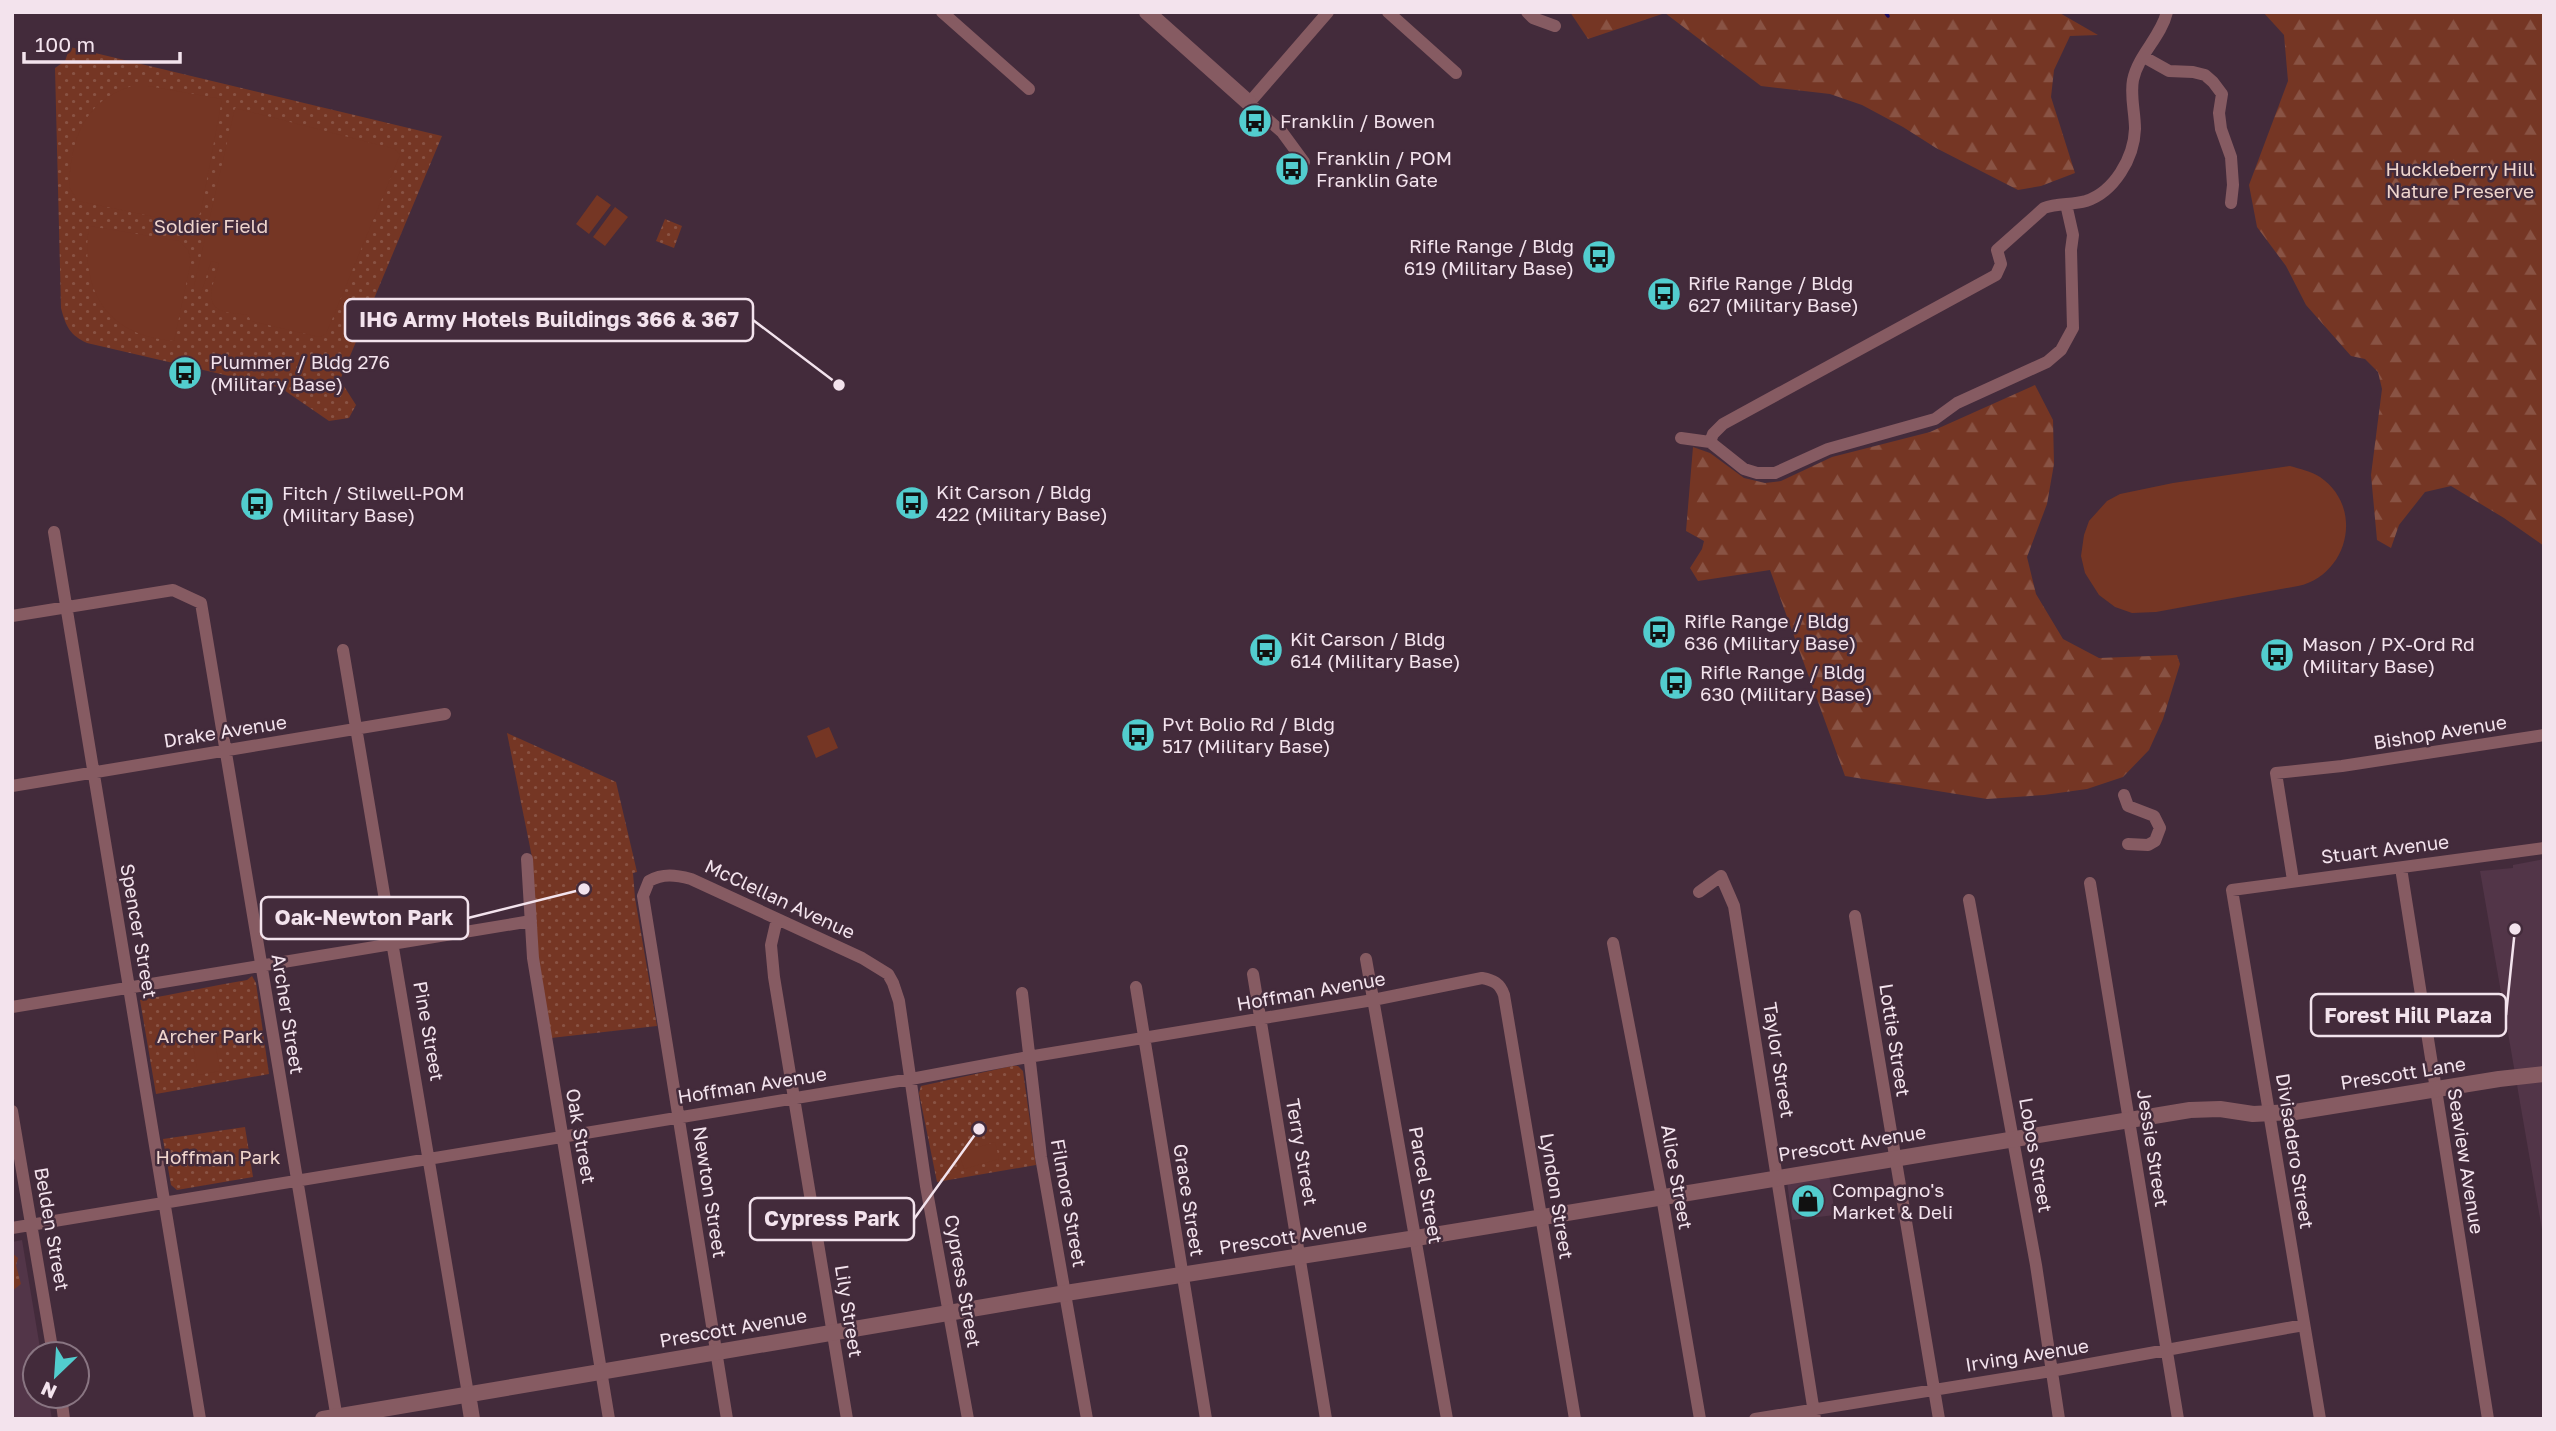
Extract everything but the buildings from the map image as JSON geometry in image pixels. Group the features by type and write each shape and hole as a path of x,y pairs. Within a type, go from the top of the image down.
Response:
{"street":[{"path":"942,12 1029,89"},
{"path":"1147,12 1282,132 1304,162"},
{"path":"1249,103 1328,12"},
{"path":"1388,12 1456,72"},
{"path":"1527,12 1533,18 1555,26"},
{"path":"1710,442 1713,434 1723,424 1996,275 2001,264 1997,250 2044,208 2085,201 2111,187 2132,145 2135,128 2133,80 2162,26 2166,12"},
{"path":"2144,57 2172,72 2205,75 2222,94 2219,113 2221,129 2231,157 2231,203"},
{"path":"1681,438 1710,442 1744,469 1757,473 1775,473 1828,449 1935,419 1957,403 2047,362 2067,344 2074,319 2071,250 2073,235 2066,204"},
{"name":"Spencer Street","path":"54,533 200,1419"},
{"name":"Archer Street","path":"66,607 173,590 201,603 296,1180 332,1418"},
{"path":"12,616 66,607"},
{"name":"Pine Street","path":"343,650 472,1419"},
{"name":"Drake Avenue","path":"12,786 445,714"},
{"name":"Bishop Avenue","path":"2293,880 2276,773 2342,766 2544,735"},
{"path":"2124,795 2128,806 2154,816 2160,828 2159,835 2148,845 2128,844"},
{"name":"Stuart Avenue","path":"2232,890 2544,848"},
{"name":"Oak Street","path":"527,859 533,958 609,1419"},
{"name":"Seaview Avenue","path":"2401,868 2488,1419"},
{"name":"McClellan Avenue","path":"645,888 655,878 675,875 691,879 862,958"},
{"name":"Taylor Street","path":"1699,892 1721,876 1734,906 1814,1414"},
{"name":"Jessie Street","path":"2090,883 2178,1419"},
{"name":"Newton Street","path":"645,888 643,896 651,955 727,1419"},
{"name":"Divisadero Street","path":"2232,890 2320,1419"},
{"name":"Lobos Street","path":"1969,900 2036,1265 2059,1419"},
{"name":"Lottie Street","path":"1855,916 1939,1419"},
{"name":"Lily Street","path":"777,919 771,945 847,1419"},
{"path":"12,1007 531,921"},
{"name":"Alice Street","path":"1613,943 1662,1197 1700,1419"},
{"name":"Cypress Street","path":"862,958 882,969 893,982 901,1011 926,1186 968,1419"},
{"name":"Parcel Street","path":"1366,959 1447,1419"},
{"name":"Terry Street","path":"1253,974 1326,1419"},
{"name":"Hoffman Avenue","path":"12,1227 1260,1020 1471,979 1482,978 1496,982"},
{"name":"Lyndon Street","path":"1496,982 1504,995 1575,1419"},
{"name":"Grace Street","path":"1136,987 1206,1419"},
{"name":"Filmore Street","path":"1022,993 1041,1157 1087,1419"},
{"name":"Prescott Lane","path":"2270,1114 2544,1074"},
{"name":"Prescott Avenue","path":"332,1418 1066,1293 1416,1238 2129,1119 2206,1108 2270,1114"},
{"name":"Belden Street","path":"12,1111 51,1340"},
{"name":"Irving Avenue","path":"1755,1419 1814,1414 1933,1390 2304,1325"}],"shaded area":[{"path":"2544,859 2544,1241 2480,871 2513,868 2513,865"},
{"path":"1829,1174 1835,1215 1792,1220 1787,1181"},
{"path":"22,1240 39,1340 21,1340 21,1410 50,1410 52,1419 12,1419 12,1242"}],"green space":[{"path":"1570,12 2058,12 2098,35 2070,36 2054,70 2051,97 2075,173 2041,186 2018,190 1936,148 1862,105 1830,94 1761,86 1665,13 1588,39"},
{"name":"Huckleberry Hill Nature Preserve","path":"2263,12 2544,12 2544,546 2451,486 2425,492 2399,525 2391,548 2377,540 2371,475 2382,389 2378,372 2365,359 2351,356 2306,305 2286,266 2257,227 2249,185 2288,81 2284,35"},
{"name":"Soldier Field","path":"70,47 442,136 340,380 356,405 349,418 329,421 281,388 87,343 70,330 61,308 55,68 65,61"},
{"path":"132,86 148,86 222,99 201,211 193,221 184,223 78,201 69,187 73,154 83,124 102,102"},
{"path":"235,108 395,149 400,155 326,334 319,337 251,321 248,315 220,310 212,301 211,295 219,263 211,261 201,294 195,295 194,286"},
{"path":"597,195 611,205 589,234 576,224"},
{"path":"615,207 628,217 605,246 593,237"},
{"path":"665,219 682,226 674,248 656,241"},
{"path":"89,226 179,241 188,250 191,261 174,341 131,330 103,306 94,289 89,270"},
{"path":"2035,385 2053,420 2054,464 2047,504 2027,557 2036,594 2063,639 2099,658 2177,655 2180,664 2163,719 2149,750 2123,777 2087,789 2044,795 1987,799 1845,776 1770,570 1698,581 1690,568 1704,541 1686,531 1693,447 1710,453 1744,478 1765,483 1781,481 1832,457 1930,432"},
{"path":"2290,466 2320,477 2334,490 2343,506 2345,539 2339,555 2329,569 2315,579 2298,586 2156,612 2132,613 2115,607 2099,595 2085,573 2081,556 2089,521 2107,501 2120,494 2173,483"},
{"path":"829,727 838,748 816,758 807,736"},
{"path":"507,733 616,782 637,872 633,873 635,898 657,1026 551,1038 538,959 532,857"},
{"name":"Archer Park","path":"252,976 256,983 269,1074 156,1094 140,1000 247,980"},
{"path":"213,1030 220,1071 198,1075 191,1034"},
{"path":"1018,1066 1023,1071 1036,1165 937,1182 919,1093 921,1086"},
{"name":"Hoffman Park","path":"245,1127 253,1177 177,1190 171,1185 163,1139"},
{"path":"995,1142 999,1159 964,1169 959,1153"},
{"path":"12,1253 18,1258 16,1265 21,1284 12,1291"}],"waterway":[{"path":"1885,12 1888,16"}],"place":[{"name":"Franklin / Bowen","path":"1255,121"},
{"name":"Franklin / POM Franklin Gate","path":"1292,169"},
{"name":"Rifle Range / Bldg 619 (Military Base)","path":"1599,257"},
{"name":"Rifle Range / Bldg 627 (Military Base)","path":"1664,294"},
{"name":"Plummer / Bldg 276 (Military Base)","path":"185,373"},
{"name":"IHG Army Hotels Buildings 366 & 367","path":"839,385"},
{"name":"Kit Carson / Bldg 422 (Military Base)","path":"912,503"},
{"name":"Fitch / Stilwell-POM (Military Base)","path":"257,504"},
{"name":"Rifle Range / Bldg 636 (Military Base)","path":"1659,632"},
{"name":"Kit Carson / Bldg 614 (Military Base)","path":"1266,650"},
{"name":"Mason / PX-Ord Rd (Military Base)","path":"2277,655"},
{"name":"Rifle Range / Bldg 630 (Military Base)","path":"1676,683"},
{"name":"Pvt Bolio Rd / Bldg 517 (Military Base)","path":"1138,735"},
{"name":"Oak-Newton Park","path":"584,889"},
{"name":"Forest Hill Plaza","path":"2515,929"},
{"name":"Cypress Park","path":"979,1129"},
{"name":"Compagno's Market & Deli","path":"1808,1201"}]}
